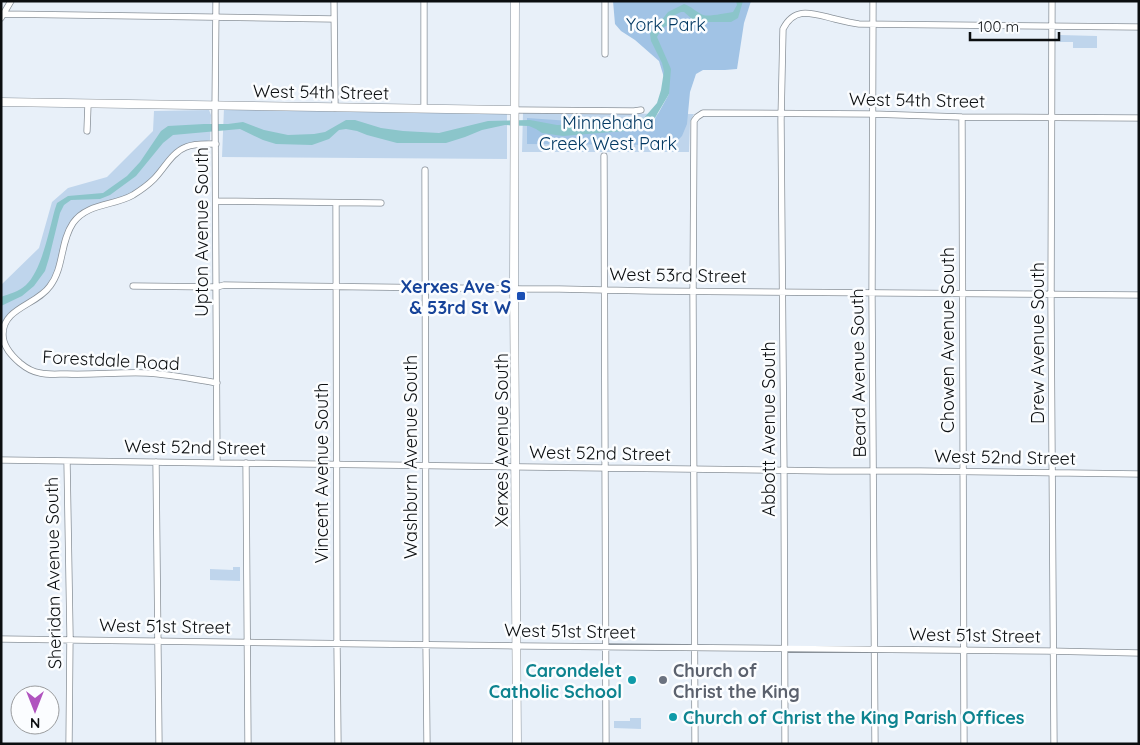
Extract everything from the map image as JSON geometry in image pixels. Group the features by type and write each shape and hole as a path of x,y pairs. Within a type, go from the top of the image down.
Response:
{"street":[{"path":"2,16 11,1"},
{"name":"Upton Avenue South","path":"216,1 217,463"},
{"path":"334,1 334,108"},
{"path":"424,1 424,109"},
{"name":"Xerxes Avenue South","path":"515,1 517,744"},
{"path":"605,1 605,54"},
{"name":"Beard Avenue South","path":"873,1 872,292 875,744"},
{"name":"Drew Avenue South","path":"1052,1 1051,294 1054,744"},
{"name":"Abbott Avenue South","path":"785,744 782,29 790,18 802,13 845,22 872,24 1139,27"},
{"path":"2,16 334,19"},
{"name":"West 54th Street","path":"1,102 634,112 641,110"},
{"path":"87,131 88,104"},
{"name":"West 54th Street","path":"694,291 694,121 703,112 1139,118"},
{"name":"Chowen Avenue South","path":"962,117 964,744"},
{"name":"Forestdale Road","path":"216,144 185,147 177,153 153,180 132,196 98,206 80,215 69,231 58,273 52,285 44,294 15,311 9,317 5,323 3,341 6,349 20,363 30,370 41,374 98,375 147,373 217,383"},
{"path":"604,156 606,744"},
{"name":"Washburn Avenue South","path":"425,170 427,744"},
{"path":"216,201 381,203"},
{"name":"Vincent Avenue South","path":"336,202 338,744"},
{"name":"West 53rd Street","path":"133,286 336,286 1139,295"},
{"path":"694,291 695,744"},
{"name":"West 52nd Street","path":"1,460 1139,474"},
{"name":"Sheridan Avenue South","path":"67,461 69,744"},
{"path":"156,462 159,744"},
{"path":"246,463 248,744"},
{"name":"West 51st Street","path":"1,639 1139,653"}],"green space":[{"name":"York Park","path":"613,1 751,1 744,23 737,69 703,70 696,74 690,92 687,124 682,136 676,142 664,145 527,144 527,118 599,123 654,121 669,94 659,61 615,24"},
{"path":"1060,35 1097,36 1097,48 1073,48 1073,42 1060,42"},
{"name":"Minnehaha Creek West Park","path":"224,108 507,113 507,159 222,157"},
{"path":"209,110 211,115 210,140 185,147 132,196 98,206 74,222 52,285 15,311 1,328 1,285 39,248 52,202 68,188 107,177 153,131 154,111"},
{"name":"Minnehaha Creek West Park","path":"523,113 694,114 690,122 689,152 522,152"},
{"path":"233,567 240,567 240,581 210,580 210,569 233,570"},
{"path":"630,718 641,718 641,729 614,728 614,721 630,721"}],"shaded area":[{"path":"736,1 743,1 738,18 731,22 696,22 669,25 662,29 657,37 671,69 669,94 653,121 644,127 625,131 563,136 542,133 529,126 505,125 482,130 446,143 397,143 346,129 339,130 329,139 312,145 276,144 240,129 173,135 163,143 136,176 110,195 100,199 71,200 64,205 60,213 45,271 34,286 22,296 1,306 1,297 24,287 32,278 41,260 57,203 68,196 103,193 127,176 140,162 161,131 168,126 243,122 264,130 288,135 325,132 346,120 355,120 381,128 439,133 488,121 530,120 557,125 630,124 644,118 657,103 661,90 664,71 651,41 650,34 653,28 668,12 684,4 703,15 733,12 737,5","holes":["684,12 692,19 669,20 673,16"]}],"place":[{"name":"Xerxes Ave S & 53rd St W","path":"521,296"},
{"name":"Carondelet Catholic School","path":"632,680"},
{"name":"Church of Christ the King","path":"663,680"},
{"name":"Church of Christ the King Parish Offices","path":"673,717"}]}
